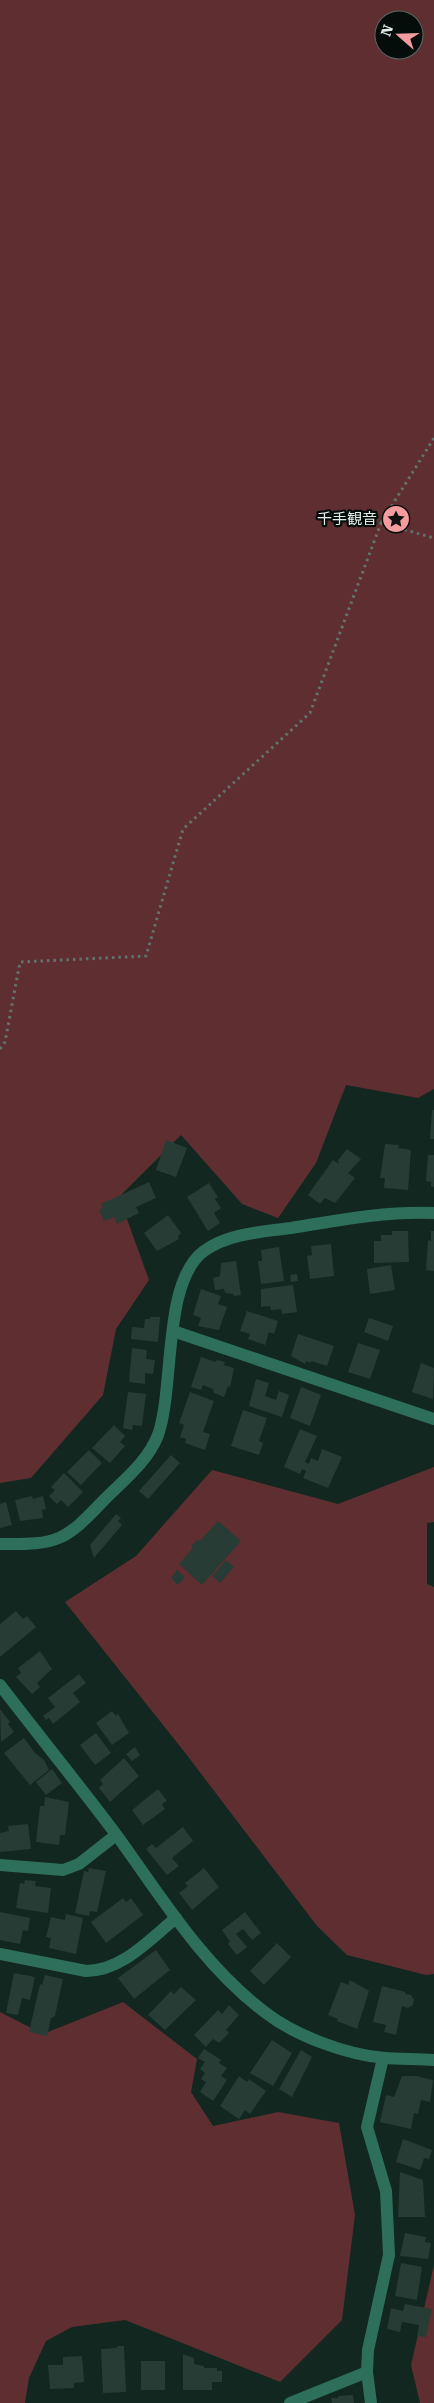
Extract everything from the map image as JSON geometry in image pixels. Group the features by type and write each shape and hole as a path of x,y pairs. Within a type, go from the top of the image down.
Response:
{"street":[{"path":"0,1544 45,1543 63,1537 79,1526 146,1457 157,1437 164,1417 179,1294 188,1271 203,1252 231,1237 366,1215 434,1213"},
{"path":"173,1331 434,1419"},
{"path":"0,1685 212,1963 267,2014 305,2035 339,2049 383,2058 434,2060"},
{"path":"0,1865 63,1870 79,1864 116,1835"},
{"path":"0,1954 86,1971 100,1971 115,1966 176,1918"},
{"path":"371,2403 367,2372 368,2350 389,2255 386,2191 367,2127 383,2058"},
{"path":"290,2403 367,2372"}],"path":[{"path":"0,1049 5,1042 20,962 146,956 183,829 310,713 381,523 434,438"},
{"path":"381,523 434,538"}],"shaded area":[{"path":"0,0 434,0 434,1089 418,1098 346,1085 316,1163 278,1218 242,1204 181,1135 119,1197 149,1280 116,1329 103,1395 31,1478 0,1483"},
{"path":"434,1467 434,1522 427,1523 427,1584 434,1587 434,1974 426,1975 347,1955 317,1926 183,1750 65,1602 136,1556 212,1470 338,1504"},
{"path":"123,2002 197,2059 191,2092 213,2126 278,2112 339,2123 355,2215 342,2320 280,2382 125,2320 72,2327 46,2341 29,2378 25,2403 0,2403 0,2012 43,2034"},
{"path":"434,2265 434,2403 420,2403 411,2365"}],"building":[{"path":"432,1110 434,1110 434,1139 430,1139"},
{"path":"166,1140 187,1148 176,1177 156,1170"},
{"path":"385,1144 399,1145 398,1148 411,1150 408,1190 384,1188 385,1178 380,1178"},
{"path":"347,1149 361,1159 348,1173 355,1178 335,1203 325,1198 320,1204 308,1195 333,1160 339,1164 338,1160"},
{"path":"428,1155 434,1155 434,1187 431,1186 431,1182 426,1181"},
{"path":"149,1182 156,1198 136,1207 139,1213 117,1224 114,1217 104,1221 99,1210 103,1208 101,1204"},
{"path":"209,1183 218,1197 215,1199 221,1208 214,1213 220,1223 208,1231 187,1197"},
{"path":"168,1215 181,1233 178,1236 179,1239 157,1251 144,1233"},
{"path":"392,1231 408,1231 409,1262 374,1263 374,1241 381,1241 381,1235 392,1235"},
{"path":"431,1231 434,1231 434,1271 426,1270 428,1240 431,1241"},
{"path":"331,1244 334,1276 310,1279 307,1256 312,1255 311,1246"},
{"path":"279,1247 284,1281 261,1284 258,1261 262,1261 261,1250"},
{"path":"236,1261 241,1295 234,1296 233,1294 225,1293 224,1289 215,1290 213,1278 220,1276 221,1263"},
{"path":"391,1265 395,1290 370,1294 367,1269"},
{"path":"297,1274 298,1281 291,1282 290,1275"},
{"path":"293,1285 297,1312 282,1314 281,1309 271,1310 270,1306 261,1307 261,1289"},
{"path":"201,1289 221,1296 218,1304 227,1307 219,1330 198,1326 201,1318 193,1315"},
{"path":"247,1311 278,1321 274,1334 269,1332 265,1345 248,1339 250,1334 240,1331"},
{"path":"150,1317 160,1317 158,1342 131,1339 132,1327 144,1328 145,1319 150,1319"},
{"path":"369,1318 393,1326 388,1341 364,1332"},
{"path":"298,1334 334,1346 327,1366 311,1361 311,1363 306,1361 305,1364 291,1356"},
{"path":"358,1343 380,1350 370,1379 348,1372"},
{"path":"132,1348 147,1350 146,1359 155,1360 153,1374 145,1373 145,1384 129,1382"},
{"path":"201,1357 216,1362 217,1360 225,1362 224,1365 234,1368 230,1387 228,1386 224,1397 203,1385 201,1390 191,1387"},
{"path":"421,1363 434,1368 433,1399 412,1392"},
{"path":"256,1379 269,1383 265,1396 276,1400 279,1391 289,1395 282,1417 249,1406"},
{"path":"301,1387 321,1395 310,1426 290,1418"},
{"path":"128,1392 146,1394 142,1426 133,1425 132,1430 123,1428"},
{"path":"190,1392 214,1401 203,1432 210,1434 205,1450 185,1443 186,1439 180,1437 184,1425 179,1423"},
{"path":"243,1410 267,1418 259,1441 263,1443 259,1455 231,1446"},
{"path":"114,1425 125,1436 120,1442 125,1446 110,1463 92,1448"},
{"path":"300,1429 317,1436 305,1462 309,1464 311,1458 318,1461 322,1449 342,1457 328,1488 303,1478 306,1471 302,1469 300,1474 284,1467"},
{"path":"89,1450 102,1463 81,1485 67,1472"},
{"path":"171,1455 180,1463 148,1499 139,1491"},
{"path":"64,1473 83,1492 68,1507 61,1500 57,1504 49,1496 55,1490 51,1487"},
{"path":"32,1496 33,1499 43,1496 46,1509 42,1510 43,1518 20,1521 15,1500"},
{"path":"6,1502 12,1525 0,1528 0,1504"},
{"path":"116,1514 121,1518 118,1521 122,1525 94,1558 90,1545"},
{"path":"218,1521 241,1541 202,1585 179,1564 193,1548 191,1546 198,1539 200,1541"},
{"path":"226,1560 234,1567 220,1583 212,1576"},
{"path":"177,1570 185,1577 178,1585 171,1578"},
{"path":"16,1611 23,1619 27,1616 36,1627 0,1657 0,1624"},
{"path":"40,1651 52,1669 37,1683 40,1687 32,1694 16,1677 21,1673 18,1668"},
{"path":"79,1674 86,1683 73,1693 80,1702 53,1724 49,1718 46,1720 43,1716 55,1707 48,1698"},
{"path":"0,1709 10,1722 8,1724 14,1732 1,1742"},
{"path":"112,1711 116,1716 118,1714 129,1733 112,1745 96,1723"},
{"path":"96,1733 111,1753 95,1765 80,1745"},
{"path":"24,1738 35,1753 44,1760 49,1770 30,1785 4,1753"},
{"path":"135,1747 140,1755 132,1761 126,1754"},
{"path":"124,1758 139,1776 110,1802 99,1788 103,1784 100,1780"},
{"path":"52,1769 62,1783 46,1795 36,1782"},
{"path":"158,1789 167,1801 162,1804 165,1809 143,1825 132,1810"},
{"path":"45,1797 69,1802 65,1835 60,1835 59,1845 36,1842 40,1806 44,1806"},
{"path":"28,1824 31,1849 0,1852 0,1833 9,1831 8,1826"},
{"path":"183,1827 193,1841 172,1858 179,1866 167,1875 146,1849 152,1844 156,1848"},
{"path":"89,1868 106,1871 97,1912 90,1911 89,1916 75,1913 84,1871 88,1872"},
{"path":"204,1868 219,1887 192,1910 179,1893 188,1886 185,1883"},
{"path":"25,1880 36,1881 35,1886 51,1888 48,1913 16,1908 20,1883 24,1884"},
{"path":"123,1898 126,1902 131,1898 143,1915 106,1943 91,1922"},
{"path":"0,1912 30,1918 28,1931 23,1930 20,1944 0,1940"},
{"path":"245,1912 261,1933 252,1940 243,1929 236,1934 247,1947 237,1955 228,1944 230,1942 222,1930"},
{"path":"66,1914 83,1918 76,1954 49,1948 51,1938 46,1937 51,1917 65,1920"},
{"path":"277,1943 291,1957 264,1985 250,1971"},
{"path":"156,1950 170,1970 134,1999 118,1978"},
{"path":"14,1973 35,1977 30,2000 22,1998 18,2015 6,2013"},
{"path":"45,1975 63,1979 55,2016 51,2018 47,2036 29,2032 40,1984 42,1985"},
{"path":"350,1980 369,1991 357,2029 328,2015 341,1982 348,1985"},
{"path":"382,1986 405,1992 405,1994 411,1995 414,2000 413,2005 408,2008 402,2006 396,2035 384,2032 386,2025 373,2022"},
{"path":"181,1987 196,2000 165,2030 148,2015 171,1991 174,1994"},
{"path":"229,2005 239,2015 226,2030 229,2033 219,2043 213,2039 206,2047 194,2035 218,2010 222,2014"},
{"path":"272,2040 292,2053 273,2086 250,2073"},
{"path":"204,2049 221,2060 219,2063 227,2068 221,2076 227,2080 213,2101 200,2092 206,2082 201,2079 205,2073 200,2069 205,2062 198,2058"},
{"path":"301,2050 312,2057 292,2097 279,2089"},
{"path":"239,2076 247,2082 249,2079 266,2091 250,2114 245,2110 239,2119 220,2106"},
{"path":"402,2076 416,2076 433,2080 430,2102 421,2100 418,2114 414,2113 411,2129 380,2122 386,2095 394,2097"},
{"path":"403,2139 432,2150 429,2159 424,2158 420,2170 396,2162"},
{"path":"400,2172 423,2180 425,2217 398,2217"},
{"path":"405,2233 426,2237 425,2242 431,2243 428,2259 400,2256"},
{"path":"401,2263 422,2267 417,2300 395,2296"},
{"path":"405,2304 432,2309 426,2337 417,2336 419,2325 402,2322 400,2332 387,2329 391,2308 403,2311"},
{"path":"117,2346 124,2346 126,2392 103,2393 101,2349 117,2348"},
{"path":"183,2354 194,2358 194,2364 204,2366 204,2368 217,2368 217,2371 222,2371 222,2382 212,2382 212,2390 183,2390"},
{"path":"82,2356 84,2382 74,2383 74,2388 50,2389 48,2365 63,2365 63,2357"},
{"path":"141,2361 165,2361 165,2390 141,2390"},
{"path":"353,2395 354,2403 332,2403 331,2398"}],"place":[{"name":"千手観音","path":"396,519"}]}
